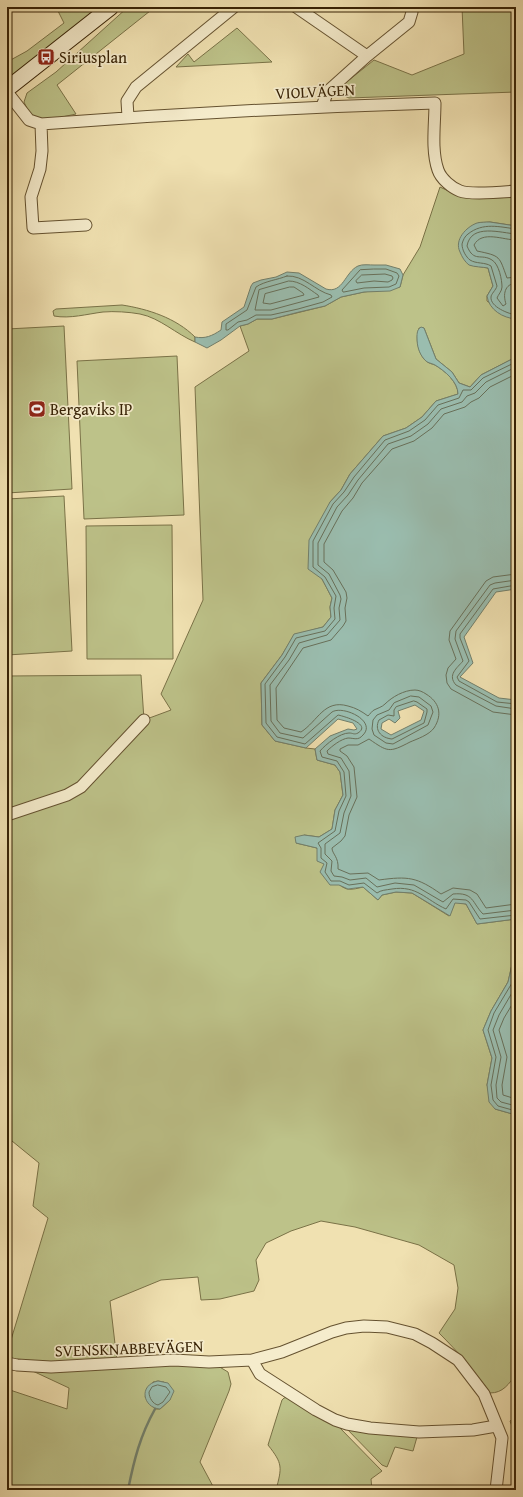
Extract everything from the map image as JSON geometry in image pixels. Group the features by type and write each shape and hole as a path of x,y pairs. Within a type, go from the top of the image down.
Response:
{"main road":[{"path":"7,91 111,7"}],"street":[{"path":"128,117 127,102 136,87 234,7"},
{"path":"296,7 367,56"},
{"path":"322,106 328,91 367,56 409,22 412,7"},
{"path":"7,91 29,120 41,124 42,151 40,169 31,197 33,228 86,225"},
{"name":"VIOLVÄGEN","path":"41,124 128,117 322,106 436,102 434,148 438,172 448,184 461,191 516,191"},
{"path":"7,815 67,795 81,787 144,720"},
{"name":"SVENSKNABBEVÄGEN","path":"7,1363 51,1367 174,1360 209,1362 252,1360 282,1352 346,1328 364,1326 387,1327 415,1334 458,1360 484,1394 502,1438 496,1490"},
{"path":"252,1360 260,1374 316,1410 335,1420 347,1424 370,1428 419,1432 473,1430 496,1426"}],"green space":[{"path":"56,7 103,7 13,77 7,72 7,62 27,51 64,23"},
{"path":"128,7 155,7 57,85 76,114 43,121 30,115 24,102 27,93 56,72"},
{"path":"462,7 516,7 516,92 349,98 342,95 341,88 344,84 374,60 412,75 464,54"},
{"path":"237,28 272,62 176,67 188,54 194,62"},
{"path":"440,187 469,197 516,197 516,226 490,222 478,223 470,265 488,268 493,286 487,296 487,301 512,318 516,319 516,357 481,375 470,387 459,383 452,372 436,359 424,328 419,328 417,341 423,358 427,362 439,367 450,377 456,385 458,394 436,401 422,417 406,428 383,436 350,474 341,490 330,502 322,579 332,598 330,607 331,617 323,627 294,635 282,655 261,683 262,725 275,741 315,749 317,760 335,765 340,772 343,795 335,810 332,829 319,837 304,835 296,843 317,848 329,872 342,887 347,889 355,889 363,887 378,900 382,895 396,892 412,893 449,916 455,902 466,904 477,924 516,919 516,947 508,982 491,1011 483,1030 492,1058 487,1085 495,1109 516,1115 516,1374 502,1390 495,1393 490,1393 466,1362 439,1333 455,1309 458,1288 454,1265 419,1245 355,1227 321,1221 291,1231 266,1243 256,1260 259,1280 254,1291 220,1299 201,1300 198,1277 161,1280 110,1301 117,1361 218,1366 228,1372 231,1384 229,1391 200,1462 215,1490 7,1490 7,1389 67,1409 69,1388 7,1359 7,1353 48,1218 33,1206 39,1163 12,1141 7,1141 7,676 141,675 144,720 171,710 161,694 203,600 195,387 249,351 240,326 257,319 272,319 325,306 341,297 400,287 403,275 420,247","holes":["153,1382 164,1382 170,1400 160,1409 155,1409 145,1397"]},
{"path":"122,305 161,315 187,330 195,337 195,342 154,319 140,314 103,312 72,317 60,317 54,316 53,311 56,309"},
{"name":"Bergaviks IP","path":"64,326 72,489 7,493 7,329"},
{"path":"177,356 184,515 84,519 77,361"},
{"path":"64,496 72,651 7,655 7,499"},
{"path":"172,525 173,659 87,659 86,526"},
{"path":"288,1397 339,1427 382,1471 371,1479 372,1490 276,1490 280,1466 268,1445 282,1400"},
{"path":"516,1416 516,1437 510,1421"},
{"path":"344,1426 417,1437 413,1451 395,1447 387,1467 382,1465"}],"water":[{"path":"490,222 516,226 516,290 513,298 516,301 516,319 506,317 497,312 488,301 487,296 493,286 488,268 469,265 460,252 459,243 462,234 465,231 477,223"},
{"path":"386,265 400,269 403,275 400,287 390,291 364,292 341,297 325,306 272,319 257,319 240,326 207,348 195,342 195,337 202,338 215,334 221,330 222,322 244,307 253,283 276,277 287,272 299,273 326,289 332,290 340,286 350,273 358,266"},
{"path":"421,327 424,328 436,359 452,372 459,383 470,387 481,375 516,357 516,589 496,592 464,637 473,663 460,677 499,698 516,700 516,919 477,924 466,904 455,903 450,916 412,893 396,892 382,895 378,900 363,887 348,889 339,885 330,885 320,872 324,864 317,861 317,848 296,843 295,837 304,835 319,837 332,829 335,810 343,795 340,772 335,765 317,760 315,749 330,736 348,729 357,729 353,723 338,719 306,748 275,741 262,725 261,683 282,655 294,634 323,627 331,617 330,607 332,598 322,579 308,569 309,540 330,502 341,490 350,474 383,436 406,428 422,417 436,401 458,394 456,385 450,377 439,367 426,361 421,354 417,341 417,333","holes":["415,705 424,711 421,720 391,735 381,729 382,723 389,719 395,723 400,718 398,711"]},
{"path":"516,947 516,1115 495,1109 489,1102 487,1085 492,1058 483,1030 491,1011 508,982"},
{"path":"158,1381 168,1383 174,1391 170,1400 160,1409 154,1408 150,1405 145,1396 147,1387"}],"waterway":[{"path":"128,1490 138,1448 155,1409"}],"place":[{"name":"Siriusplan","path":"46,57"},
{"name":"Bergaviks IP","path":"37,409"}]}
